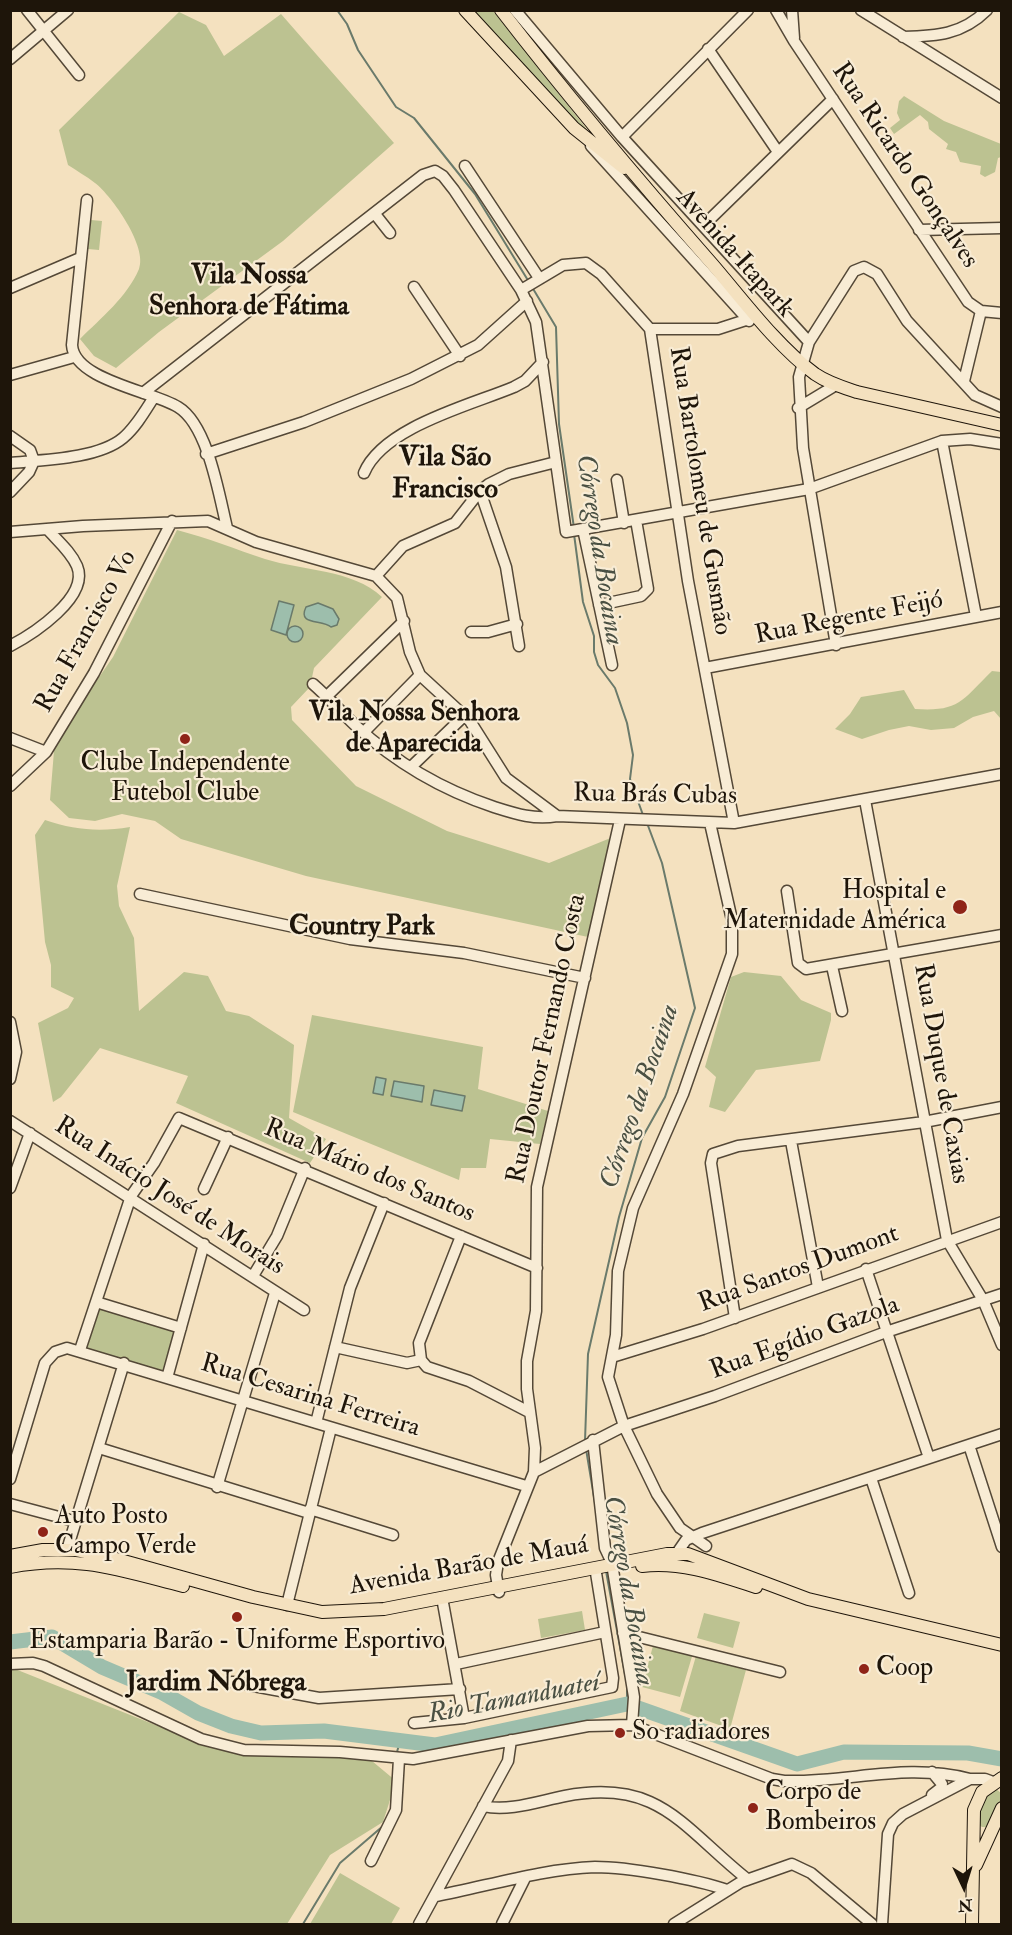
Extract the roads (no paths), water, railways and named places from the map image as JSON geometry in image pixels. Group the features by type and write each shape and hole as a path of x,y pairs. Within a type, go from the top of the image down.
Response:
{"main road":[{"path":"465,10 574,128 629,171"},
{"name":"Avenida Itapark","path":"501,10 550,73 603,134 629,171 753,318 814,374 836,385 1002,425"},
{"name":"Avenida Barão de Mauá","path":"10,1556 43,1550 67,1550 102,1555 287,1605 322,1612 367,1611 605,1569 676,1553 705,1552 808,1599 1002,1647"},
{"path":"661,1564 693,1563 705,1552"},
{"name":"Avenida Barão de Mauá","path":"10,1567 46,1561 105,1565 282,1612 319,1618 384,1615 498,1589"},
{"name":"Avenida Barão de Mauá","path":"605,1569 661,1564 710,1572 801,1602 1002,1647"},
{"path":"972,1924 973,1829 976,1802 982,1792 999,1783"},
{"path":"974,1868 1002,1808"},
{"path":"973,1829 981,1832 990,1831"}],"street":[{"path":"27,10 79,75"},
{"path":"10,60 68,10"},
{"path":"515,10 622,136 809,342"},
{"path":"622,136 748,10"},
{"name":"Rua Ricardo Gonçalves","path":"776,10 794,41 968,302 981,311"},
{"path":"792,10 794,41"},
{"path":"861,10 1002,98"},
{"path":"903,37 930,36 958,31 970,25 987,10"},
{"path":"708,49 778,152"},
{"path":"704,225 833,99"},
{"path":"574,128 753,318 718,329 650,329"},
{"path":"206,454 375,396 460,356 496,331 526,301 531,283 465,166"},
{"path":"143,393 428,172 439,173 531,283"},
{"path":"87,200 72,345 74,357 97,374 176,406 192,419 206,454 227,528"},
{"path":"375,214 390,233"},
{"path":"919,230 1002,228"},
{"path":"10,288 80,258"},
{"name":"Rua Bartolomeu de Gusmão","path":"531,283 571,263 586,263 602,274 650,329 677,512 734,823"},
{"path":"836,645 809,489 798,408 802,362 809,342 849,277 859,268 869,268 877,273 907,321 982,399 1002,407"},
{"path":"414,287 460,356"},
{"path":"526,301 536,322 556,462 573,530 599,605 612,664"},
{"path":"964,381 981,311 1002,313"},
{"path":"10,375 74,357"},
{"path":"364,473 371,460 392,441 442,416 514,387 525,381 543,362"},
{"path":"798,408 836,385"},
{"path":"10,463 71,456 111,445 123,438 154,397"},
{"path":"10,436 30,450 34,461 29,472 10,492"},
{"path":"573,530 630,522 809,489 942,441 961,438 1002,444"},
{"path":"942,441 976,616"},
{"path":"375,576 403,546 455,523 480,490 509,474 556,462"},
{"path":"599,605 641,596 648,589 617,480"},
{"path":"480,490 506,567 519,646"},
{"name":"Rua Brás Cubas","path":"10,532 172,521 208,521 280,550 375,576 397,598 410,652 420,675 464,716 501,773 531,800 557,816 734,823 1002,774"},
{"name":"Rua Francisco Vo","path":"10,786 22,778 46,752 94,673 172,521"},
{"path":"10,646 59,612 79,581 78,567 70,554 48,530"},
{"name":"Rua Regente Feijó","path":"705,668 1002,612"},
{"path":"327,696 404,621"},
{"path":"471,633 488,632 517,624"},
{"path":"364,732 420,675"},
{"path":"313,684 364,732 411,767 455,793 530,818 557,816"},
{"path":"411,767 464,716"},
{"path":"10,738 46,752"},
{"name":"Rua Duque de Caxias","path":"865,800 947,1240 983,1300 1002,1345"},
{"name":"Rua Doutor Fernando Costa","path":"498,1589 498,1562 526,1486 534,1472 535,1448 529,1412 527,1361 536,1311 537,1186 623,820"},
{"path":"710,823 732,920 732,954 683,1094 633,1208 618,1271 616,1335 609,1368 610,1385 624,1426 657,1494 680,1528 705,1552 715,1534 731,1525"},
{"path":"787,891 798,963 806,969 895,956 1002,935"},
{"path":"141,894 350,939 464,953 585,978"},
{"path":"832,966 842,1011"},
{"path":"10,1022 16,1052 10,1079"},
{"path":"735,1318 711,1163 713,1154 720,1151 924,1122 1002,1107"},
{"name":"Rua Mário dos Santos","path":"131,1196 154,1163 176,1120 184,1118 537,1268"},
{"name":"Rua Inácio José de Morais","path":"10,1120 131,1196 304,1310"},
{"path":"10,1188 30,1133"},
{"path":"204,1190 228,1137"},
{"path":"791,1141 818,1287"},
{"path":"253,1276 277,1236 305,1168"},
{"path":"10,1479 45,1363 60,1349 81,1350 131,1196"},
{"path":"316,1423 350,1288 384,1203"},
{"name":"Rua Santos Dumont","path":"612,1357 735,1318 1002,1222"},
{"path":"461,1236 419,1343 421,1360 427,1367 469,1381 529,1412"},
{"path":"167,1378 204,1244"},
{"path":"866,1269 929,1458"},
{"path":"217,1486 275,1293"},
{"name":"Rua Egídio Gazola","path":"588,1443 624,1426 715,1396 886,1332 1002,1294"},
{"path":"96,1302 182,1328"},
{"path":"335,1347 407,1363 421,1360"},
{"name":"Rua Cesarina Ferreira","path":"81,1350 526,1486"},
{"path":"67,1550 124,1363"},
{"path":"287,1605 331,1428"},
{"path":"676,1553 691,1537 1002,1434"},
{"path":"414,1723 464,1718 608,1688 613,1683 605,1632 605,1548 588,1443"},
{"name":"Rua Doutor Fernando Costa","path":"534,1472 588,1443"},
{"path":"969,1445 1002,1547"},
{"path":"99,1448 217,1486 393,1535"},
{"path":"535,1448 550,1462"},
{"path":"871,1478 909,1593"},
{"path":"10,1504 75,1521"},
{"path":"605,1569 623,1633 634,1698 633,1720"},
{"path":"443,1603 456,1664 464,1718"},
{"path":"456,1664 605,1632"},
{"path":"623,1633 780,1672"},
{"path":"10,1664 33,1663 44,1666 220,1745 263,1752 340,1752 399,1759 425,1757 588,1726 633,1720 772,1779 784,1781 898,1772 943,1772 999,1783"},
{"path":"232,1682 319,1698 460,1689"},
{"path":"419,1924 508,1761 511,1740"},
{"path":"371,1862 396,1810 399,1759"},
{"path":"924,1803 942,1786 932,1772"},
{"path":"882,1924 889,1828 903,1814 970,1779"},
{"path":"483,1806 504,1808 584,1792 626,1792 668,1811 747,1879"},
{"path":"725,1861 731,1887"},
{"path":"674,1924 731,1887 785,1865 801,1866 835,1890 872,1924"},
{"path":"436,1896 525,1878 596,1867 731,1887"},
{"path":"502,1924 525,1878"}],"waterway":[{"name":"Córrego da Bocaina","path":"337,10 347,24 358,50 396,107 414,118 475,194 529,282"},
{"name":"Córrego da Bocaina","path":"532,287 556,327 559,424 574,528"},
{"name":"Córrego da Bocaina","path":"574,534 583,602 594,636 594,652 598,665 615,688 627,723 633,755 630,779 643,815"},
{"name":"Córrego da Bocaina","path":"585,1441 588,1354 619,1217 642,1138 665,1097 695,1008 662,863 647,823"},
{"name":"Córrego da Bocaina","path":"586,1449 595,1503"},
{"name":"Córrego da Bocaina","path":"606,1571 625,1674"},
{"name":"Rio Tamanduateí","path":"10,1642 52,1637 102,1667 161,1692 198,1713 231,1726 261,1733 324,1731 435,1745 627,1704 797,1764 844,1752 968,1753 1002,1759"},
{"name":"Córrego da Bocaina","path":"627,1686 627,1704"},
{"path":"397,1752 400,1741"},
{"path":"303,1924 340,1863 383,1826"}],"place":[{"name":"Clube Independente Futebol Clube","path":"185,739"},
{"name":"Hospital e Maternidade América","path":"960,907"},
{"name":"Auto Posto Campo Verde","path":"43,1532"},
{"name":"Estamparia Barão - Uniforme Esportivo","path":"237,1617"},
{"name":"Coop","path":"864,1669"},
{"name":"So radiadores","path":"620,1733"},
{"name":"Corpo de Bombeiros","path":"753,1808"}],"district":[{"name":"Vila Nossa Senhora de Fátima","path":"249,292"},
{"name":"Vila São Francisco","path":"445,475"},
{"name":"Vila Nossa Senhora de Aparecida","path":"414,730"},
{"name":"Country Park","path":"362,928"},
{"name":"Jardim Nóbrega","path":"216,1684"}]}
